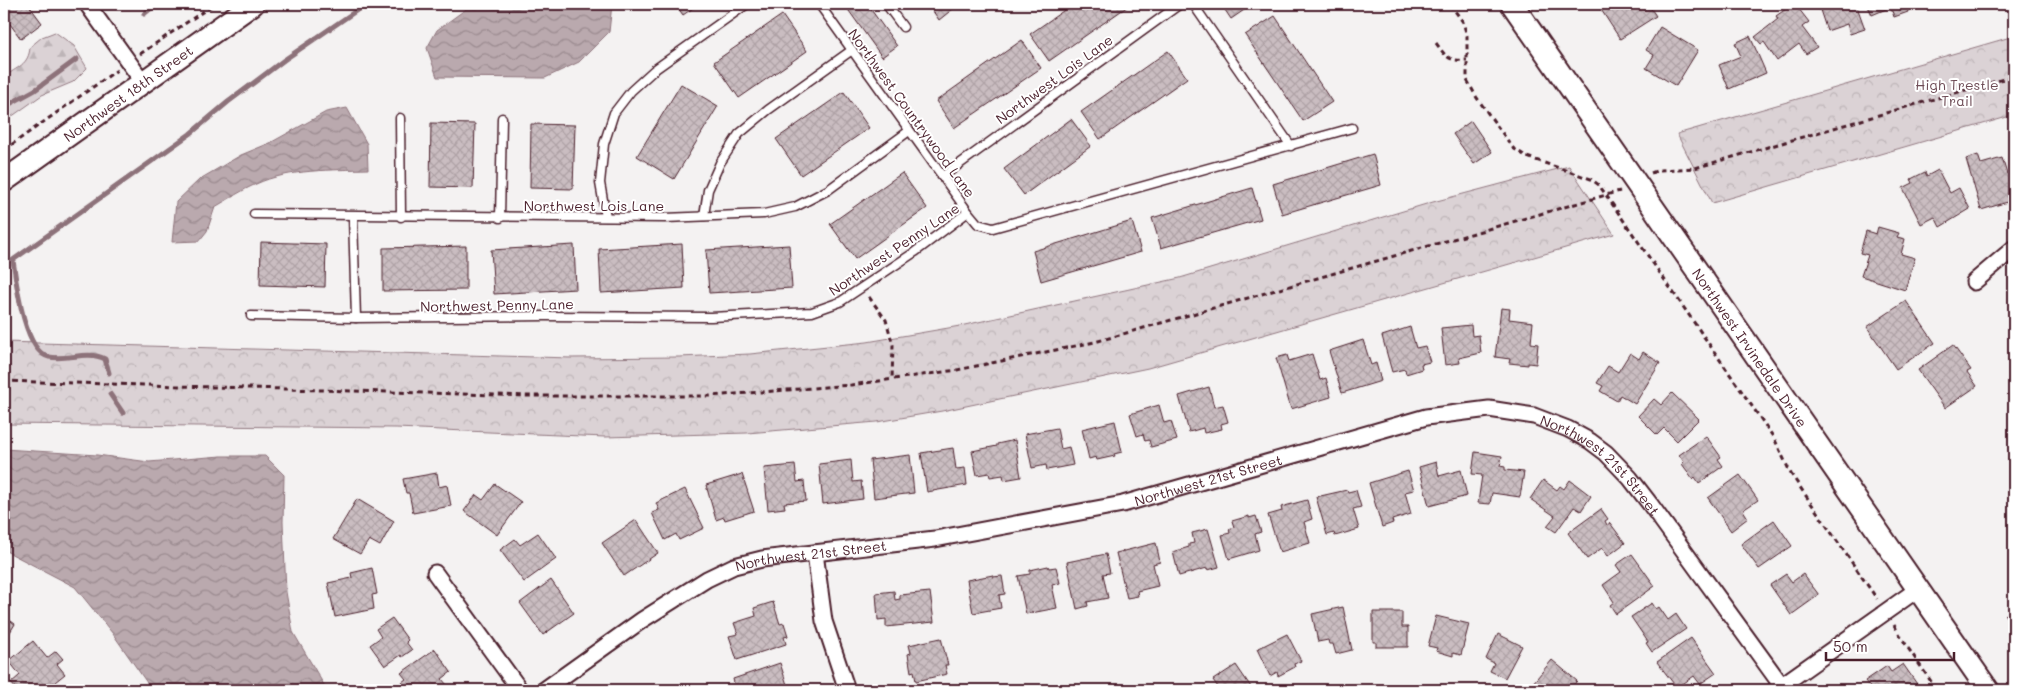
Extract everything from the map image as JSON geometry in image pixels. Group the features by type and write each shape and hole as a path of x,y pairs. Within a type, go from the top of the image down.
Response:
{"main road":[{"name":"Northwest 18th Street","path":"4,180 253,4"},
{"name":"Northwest Irvinedale Drive","path":"1512,4 1988,690"}],"street":[{"path":"88,4 143,82"},
{"path":"1974,282 2014,248"},
{"name":"Northwest 21st Street","path":"544,690 642,620 708,578 734,566 762,559 935,539 1123,504 1426,417 1489,409 1534,416 1568,429 1606,453 1630,478 1650,504 1779,688"},
{"path":"815,553 824,621 847,690"},
{"path":"435,573 520,690"},
{"path":"1779,688 1918,589"}],"lane":[{"path":"606,217 600,183 604,144 614,113 631,90 654,70 747,4"},
{"name":"Northwest Countrywood Lane","path":"819,4 968,212"},
{"path":"886,4 903,27"},
{"name":"Northwest Lois Lane","path":"943,176 1180,4"},
{"path":"1193,4 1291,146"},
{"path":"704,216 708,190 720,163 739,134 768,110 852,50"},
{"path":"400,118 401,217"},
{"path":"500,218 502,118"},
{"name":"Northwest Penny Lane","path":"250,316 356,318 711,317 812,312 840,302 863,288 968,212 978,224 993,228 1352,128"},
{"name":"Northwest Lois Lane","path":"254,214 500,218 666,218 764,214 795,207 828,190 909,131"},
{"path":"353,216 356,318"}],"path":[{"path":"4,150 214,4"},
{"path":"1450,4 1463,22 1467,36 1467,80 1477,98 1513,148 1526,157 1591,179 1599,186 1774,438 1791,474 1876,598"},
{"path":"1436,43 1447,58 1466,60"},
{"path":"1647,175 1659,170 1695,168 2014,76"},
{"path":"4,381 530,396 710,396 892,380 957,370 1094,342 1606,196 1628,186"},
{"path":"863,288 886,320 893,345 892,380"},
{"path":"1892,622 1937,690"}],"green space":[{"path":"55,32 74,46 87,68 73,82 42,95 4,122 4,77 25,62 30,47 42,37"},
{"name":"High Trestle Trail","path":"2014,36 2014,115 1712,203 1677,134"},
{"path":"1569,166 1614,234 1148,368 942,411 877,422 747,433 605,437 396,428 4,424 4,342 571,358 750,354 867,342 960,326 1180,278 1433,202"}],"water":[{"path":"473,4 612,4 609,32 579,62 545,78 437,77 427,48 437,30"},
{"path":"347,108 367,144 368,169 311,171 269,179 246,189 215,207 207,231 199,241 172,242 176,202 200,179 241,155 270,143 326,112"},
{"path":"4,449 97,455 149,462 221,456 265,456 284,475 283,522 286,592 293,632 324,685 331,690 152,690 113,634 75,587 4,550"}],"building":[{"path":"4,4 28,4 42,23 21,39 10,24 4,27"},
{"path":"675,4 699,4 683,15"},
{"path":"844,4 867,4 897,46 882,57"},
{"path":"928,4 959,4 939,20"},
{"path":"1073,4 1131,4 1049,61 1030,34"},
{"path":"1221,4 1253,4 1231,19"},
{"path":"1608,4 1648,4 1656,16 1620,39 1600,8"},
{"path":"1793,4 1809,22 1802,27 1817,47 1806,54 1799,44 1777,61 1764,42 1761,44 1755,37 1778,19 1776,16"},
{"path":"1818,4 1856,4 1865,29 1850,34 1847,24 1827,31"},
{"path":"1867,4 1898,4 1872,15"},
{"path":"1906,4 1908,12 1894,17 1891,8"},
{"path":"782,15 807,51 739,98 714,62"},
{"path":"1275,16 1332,102 1303,121 1245,35"},
{"path":"1660,27 1698,50 1676,86 1646,68 1654,55 1646,50"},
{"path":"1750,36 1766,73 1729,89 1719,65 1741,56 1735,43"},
{"path":"1022,40 1041,68 954,128 936,101"},
{"path":"1168,51 1187,78 1100,139 1081,112"},
{"path":"681,84 718,106 674,179 637,156"},
{"path":"844,92 869,128 801,175 776,139"},
{"path":"1071,119 1091,146 1024,195 1004,169"},
{"path":"1471,121 1492,152 1474,164 1453,134"},
{"path":"431,123 475,124 473,188 430,187"},
{"path":"531,124 575,125 573,189 530,188"},
{"path":"1373,154 1381,185 1282,214 1273,184"},
{"path":"1978,155 1981,164 2002,158 2007,174 2014,172 2014,200 1981,210 1966,159"},
{"path":"1938,170 1950,193 1959,188 1970,209 1940,227 1935,217 1921,224 1903,188 1913,183 1911,179 1925,172 1927,176"},
{"path":"902,173 927,208 855,259 830,224"},
{"path":"1252,188 1261,219 1161,248 1152,218"},
{"path":"1132,221 1141,252 1041,281 1033,251"},
{"path":"1878,227 1899,233 1897,237 1905,239 1901,254 1915,258 1905,290 1861,276 1868,255 1860,253 1866,231 1876,234"},
{"path":"261,242 326,244 325,287 260,285"},
{"path":"682,244 684,288 601,293 599,249"},
{"path":"574,245 576,289 494,294 491,250"},
{"path":"789,245 792,288 709,293 706,250"},
{"path":"466,246 466,290 383,291 383,248"},
{"path":"1906,301 1935,343 1896,369 1867,327"},
{"path":"1501,308 1510,309 1509,319 1533,322 1531,343 1538,344 1536,364 1509,363 1510,359 1495,357"},
{"path":"1471,325 1472,336 1479,335 1481,353 1459,358 1460,363 1445,365 1441,328"},
{"path":"1410,327 1416,348 1425,346 1430,362 1421,364 1422,369 1406,374 1405,369 1392,372 1382,336"},
{"path":"1363,340 1371,365 1376,363 1381,381 1342,393 1329,351"},
{"path":"1953,345 1971,370 1967,372 1977,386 1945,408 1918,370"},
{"path":"1643,352 1660,363 1635,404 1620,395 1617,401 1600,391 1603,386 1597,383 1608,366 1618,372 1630,353 1639,359"},
{"path":"1312,354 1320,380 1326,378 1331,397 1291,409 1276,358 1287,355 1289,361"},
{"path":"1209,387 1214,407 1223,405 1228,422 1221,424 1222,429 1204,433 1203,428 1189,432 1179,396"},
{"path":"1672,393 1699,419 1677,441 1664,428 1657,435 1638,416 1654,399 1661,405"},
{"path":"1159,405 1164,423 1171,421 1177,440 1151,447 1149,440 1145,441 1143,434 1137,436 1130,414"},
{"path":"1115,421 1122,452 1114,454 1115,456 1097,460 1096,457 1089,459 1082,429"},
{"path":"1057,428 1061,449 1069,447 1073,465 1047,470 1046,465 1032,468 1025,434"},
{"path":"1706,436 1721,457 1718,459 1723,466 1699,483 1695,477 1693,479 1682,464 1684,462 1679,455"},
{"path":"1015,440 1021,477 1004,480 1003,475 990,477 989,473 977,475 972,451"},
{"path":"953,448 956,469 965,468 967,485 927,492 921,453"},
{"path":"1475,452 1502,456 1500,466 1505,467 1505,470 1524,472 1520,497 1492,493 1490,504 1478,503 1482,475 1472,474"},
{"path":"910,455 914,493 874,498 870,460"},
{"path":"851,460 853,482 861,481 863,499 823,504 819,464"},
{"path":"1436,462 1439,476 1461,470 1467,496 1429,506 1419,467"},
{"path":"795,465 797,482 804,481 806,501 784,503 785,508 768,510 764,468"},
{"path":"1408,471 1414,490 1405,492 1411,514 1392,520 1393,523 1382,527 1369,483"},
{"path":"437,473 439,487 447,485 451,506 413,513 409,493 406,493 403,479"},
{"path":"742,474 754,511 725,520 724,517 716,520 706,485"},
{"path":"1740,475 1758,500 1743,510 1748,518 1731,531 1708,498"},
{"path":"1543,480 1557,490 1560,486 1564,489 1570,480 1591,496 1581,511 1574,507 1556,532 1547,526 1555,516 1530,499"},
{"path":"495,484 521,502 497,535 464,511 476,495 483,500"},
{"path":"685,489 704,528 679,540 676,534 665,540 652,513 659,510 656,503"},
{"path":"1347,490 1348,492 1356,490 1361,507 1353,509 1359,529 1335,536 1334,533 1327,535 1316,497"},
{"path":"357,499 394,521 380,546 369,540 360,554 333,539"},
{"path":"1307,500 1312,519 1304,522 1310,543 1280,552 1268,515 1282,511 1281,507"},
{"path":"1601,509 1608,519 1605,521 1607,525 1610,523 1625,543 1608,556 1602,548 1587,559 1568,533"},
{"path":"1249,516 1249,518 1256,516 1261,532 1255,534 1259,550 1229,559 1222,535 1230,533 1229,529 1234,527 1232,521"},
{"path":"636,520 658,553 624,576 602,543"},
{"path":"1774,520 1792,546 1759,569 1741,544"},
{"path":"1208,529 1219,567 1208,570 1207,568 1179,576 1173,552 1189,547 1189,544 1194,543 1192,533"},
{"path":"538,533 556,559 524,582 500,550 515,539 520,545"},
{"path":"1156,543 1160,562 1153,564 1158,586 1137,591 1138,596 1127,598 1116,553"},
{"path":"1106,554 1110,573 1103,574 1108,598 1087,602 1088,606 1077,609 1067,562"},
{"path":"1632,554 1655,586 1616,614 1610,605 1614,602 1603,585 1621,572 1616,565"},
{"path":"1048,566 1049,568 1056,567 1060,583 1052,585 1057,608 1026,614 1018,576 1030,574 1030,570"},
{"path":"372,568 377,594 372,595 374,609 335,617 328,583 352,578 351,573"},
{"path":"1786,574 1792,582 1803,574 1819,595 1791,615 1770,585"},
{"path":"993,575 993,577 1002,576 1005,594 999,595 1001,608 973,613 967,580"},
{"path":"551,580 574,613 543,635 520,603"},
{"path":"894,591 895,600 900,599 900,595 930,592 934,622 886,627 886,619 878,620 876,593"},
{"path":"773,602 780,624 784,623 788,636 784,637 786,644 737,660 729,636 738,634 734,623 756,616 754,608"},
{"path":"1652,603 1656,609 1659,607 1668,620 1676,614 1686,629 1652,652 1646,643 1648,642 1631,617"},
{"path":"1343,607 1352,650 1336,654 1333,644 1329,644 1328,640 1318,642 1312,614"},
{"path":"2014,609 2014,628 2005,615"},
{"path":"1373,612 1402,612 1402,627 1408,627 1408,647 1376,647 1376,642 1373,642"},
{"path":"4,616 15,624 4,642"},
{"path":"1436,616 1469,624 1461,655 1453,653 1453,656 1436,651 1437,648 1428,646"},
{"path":"392,618 408,640 406,642 412,650 385,666 370,645 381,637 376,629"},
{"path":"1287,634 1301,661 1294,664 1295,667 1278,676 1277,672 1270,676 1257,649"},
{"path":"1498,634 1522,646 1505,678 1490,671 1494,663 1486,659"},
{"path":"941,638 948,665 945,665 947,674 916,681 914,671 911,672 908,654 911,653 909,645"},
{"path":"1691,638 1716,673 1700,684 1694,676 1677,688 1657,662"},
{"path":"33,641 47,658 56,651 63,659 57,664 65,674 45,690 17,690 11,683 20,675 9,661"},
{"path":"435,649 451,672 442,679 451,690 402,690 398,685 406,679 401,673"},
{"path":"1552,660 1577,681 1569,690 1540,690 1532,684"},
{"path":"780,663 788,688 781,690 736,690 733,679"},
{"path":"1903,664 1919,687 1915,690 1872,690 1865,681 1887,666 1891,672"},
{"path":"1236,665 1253,690 1220,690 1213,680"}],"waterway":[{"path":"144,14 156,4"},
{"path":"109,373 105,359 98,356 84,355 56,358 49,357 40,352 27,330 19,299 13,260 190,134 228,102 284,60 366,4"},
{"path":"4,107 35,90 77,59"},
{"path":"110,394 123,413"}]}
